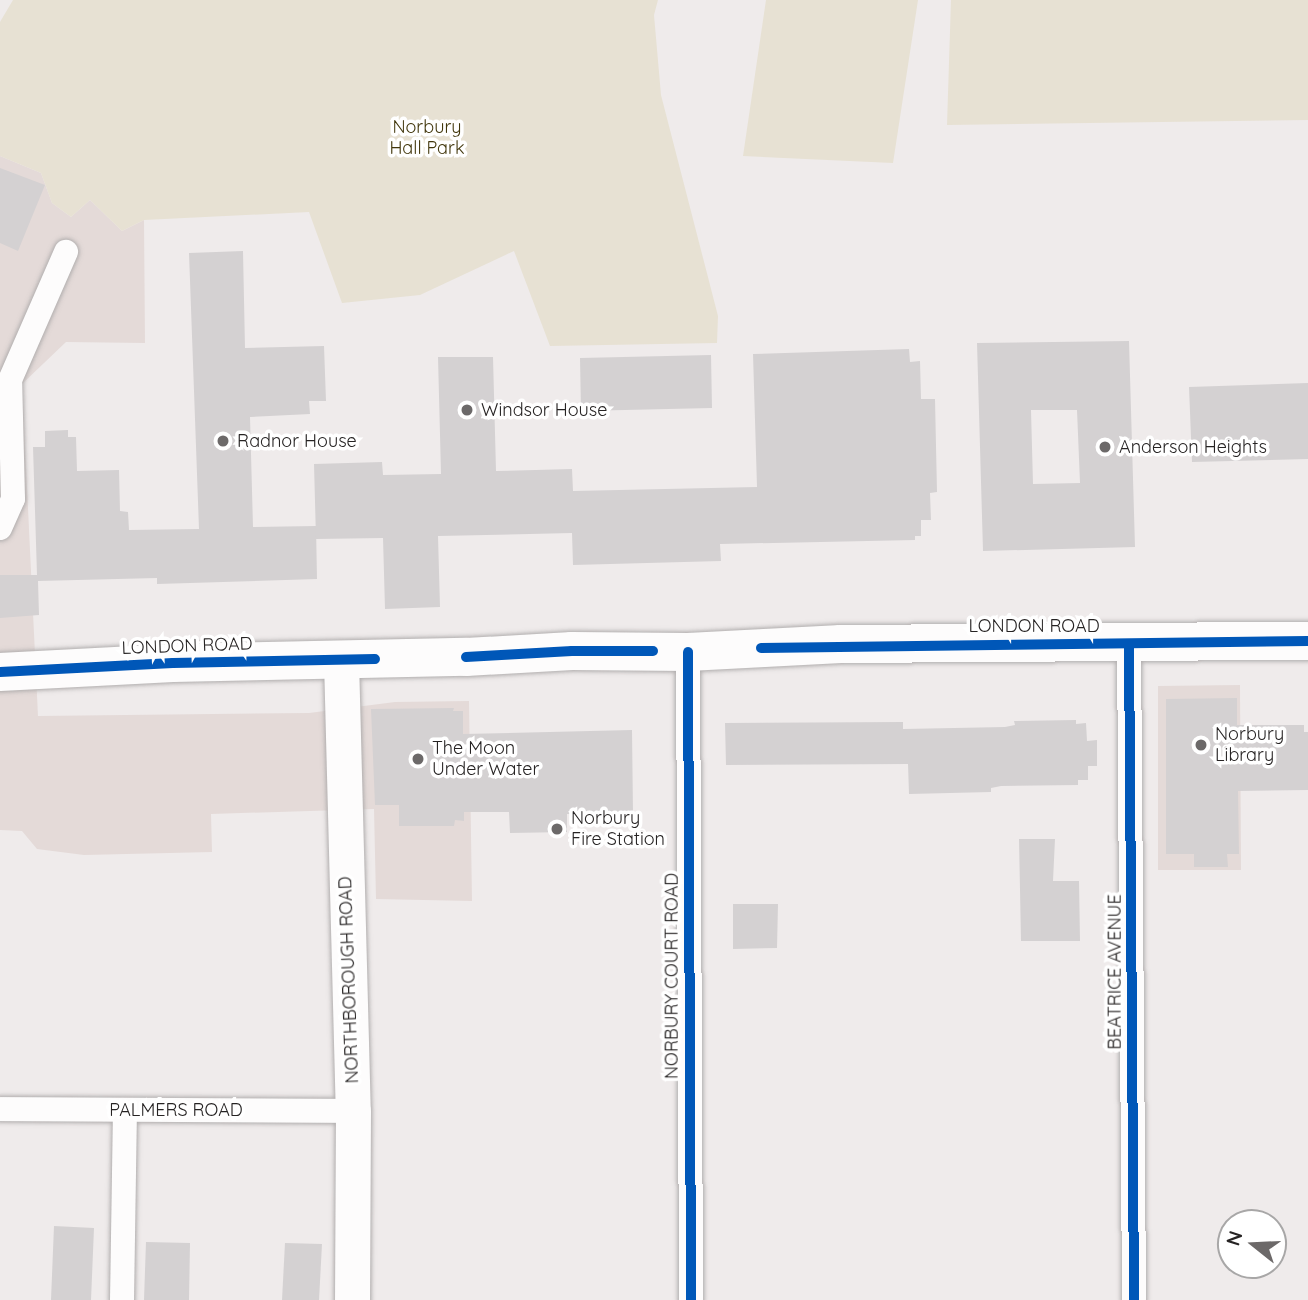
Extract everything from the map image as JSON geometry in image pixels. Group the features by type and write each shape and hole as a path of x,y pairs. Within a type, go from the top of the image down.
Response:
{"highway":[{"name":"LONDON ROAD","path":"0,671 572,651 688,652 841,644 1129,644 1308,640"}],"street":[{"path":"0,528 13,499 10,380 66,252"},
{"name":"BEATRICE AVENUE","path":"1129,644 1134,1300"},
{"name":"NORBURY COURT ROAD","path":"688,652 691,1300"},
{"name":"NORTHBOROUGH ROAD","path":"341,660 352,1111 352,1300"},
{"name":"PALMERS ROAD","path":"0,1109 352,1111"},
{"path":"122,1300 125,1110"}],"shaded area":[{"path":"0,156 41,173 52,203 71,217 90,200 122,231 144,220 145,343 66,342 22,384 38,716 309,713 395,702 469,701 472,901 376,899 374,809 211,814 212,852 84,855 37,849 22,831 0,830"},
{"name":"Norbury Library","path":"1240,685 1241,870 1158,870 1158,686"}],"green space":[{"name":"Norbury Hall Park","path":"13,0 658,0 654,15 661,95 718,316 717,343 550,346 514,251 420,295 342,303 309,212 144,220 122,231 90,200 71,217 52,203 41,173 0,156 0,22"},
{"path":"766,0 918,0 893,163 743,156"},
{"path":"951,0 1308,0 1308,120 947,125"}],"building":[{"path":"0,168 45,185 18,251 0,243"},
{"name":"Radnor House","path":"243,251 245,348 324,346 326,401 309,401 310,414 250,417 253,527 316,526 317,579 157,584 157,578 38,581 39,615 0,618 0,575 37,575 33,447 45,447 45,431 68,430 68,437 76,437 77,471 119,470 120,511 128,512 129,530 199,529 189,253"},
{"name":"Anderson Heights","path":"1129,341 1135,547 983,551 977,343","holes":["1031,410 1077,410 1080,483 1033,484"]},
{"path":"909,349 910,362 920,361 921,399 935,399 937,492 930,493 931,520 921,520 921,536 915,536 915,540 720,544 721,561 573,565 572,533 438,536 440,607 385,609 383,538 316,539 314,464 382,462 383,475 441,474 438,357 493,357 496,471 572,469 573,491 757,487 753,354"},
{"path":"711,355 712,408 581,411 580,358"},
{"path":"1308,383 1308,459 1192,462 1189,387"},
{"name":"Norbury Library","path":"1237,698 1237,725 1304,725 1304,732 1308,732 1308,790 1238,791 1239,854 1227,854 1228,867 1194,867 1194,854 1166,854 1166,699"},
{"path":"454,708 453,711 463,711 463,734 632,730 633,813 567,814 567,832 510,833 509,812 464,812 464,821 455,820 454,826 399,826 399,805 375,805 371,709"},
{"path":"1076,720 1076,724 1086,723 1087,741 1097,740 1097,766 1088,766 1088,780 1078,780 1078,785 1001,786 991,788 991,792 909,794 908,764 726,765 725,723 903,722 903,729 1005,727 1015,725 1014,721"},
{"path":"1019,839 1055,839 1053,881 1079,881 1080,941 1021,941"},
{"path":"733,904 778,904 777,948 733,949"},
{"path":"54,1226 94,1228 91,1300 51,1300"},
{"path":"146,1242 190,1243 189,1300 144,1300"},
{"path":"285,1243 322,1244 319,1300 282,1300"}],"cycle path":[{"path":"761,648 1308,641"},
{"path":"1129,644 1134,1300"},
{"path":"466,657 572,651 653,651"},
{"path":"688,652 691,1300"},
{"path":"0,672 173,663 375,659"}],"place":[{"name":"Windsor House","path":"467,410"},
{"name":"Radnor House","path":"223,441"},
{"name":"Anderson Heights","path":"1105,447"},
{"name":"Norbury Library","path":"1201,745"},
{"name":"The Moon Under Water","path":"418,759"},
{"name":"Norbury Fire Station","path":"557,829"}]}
